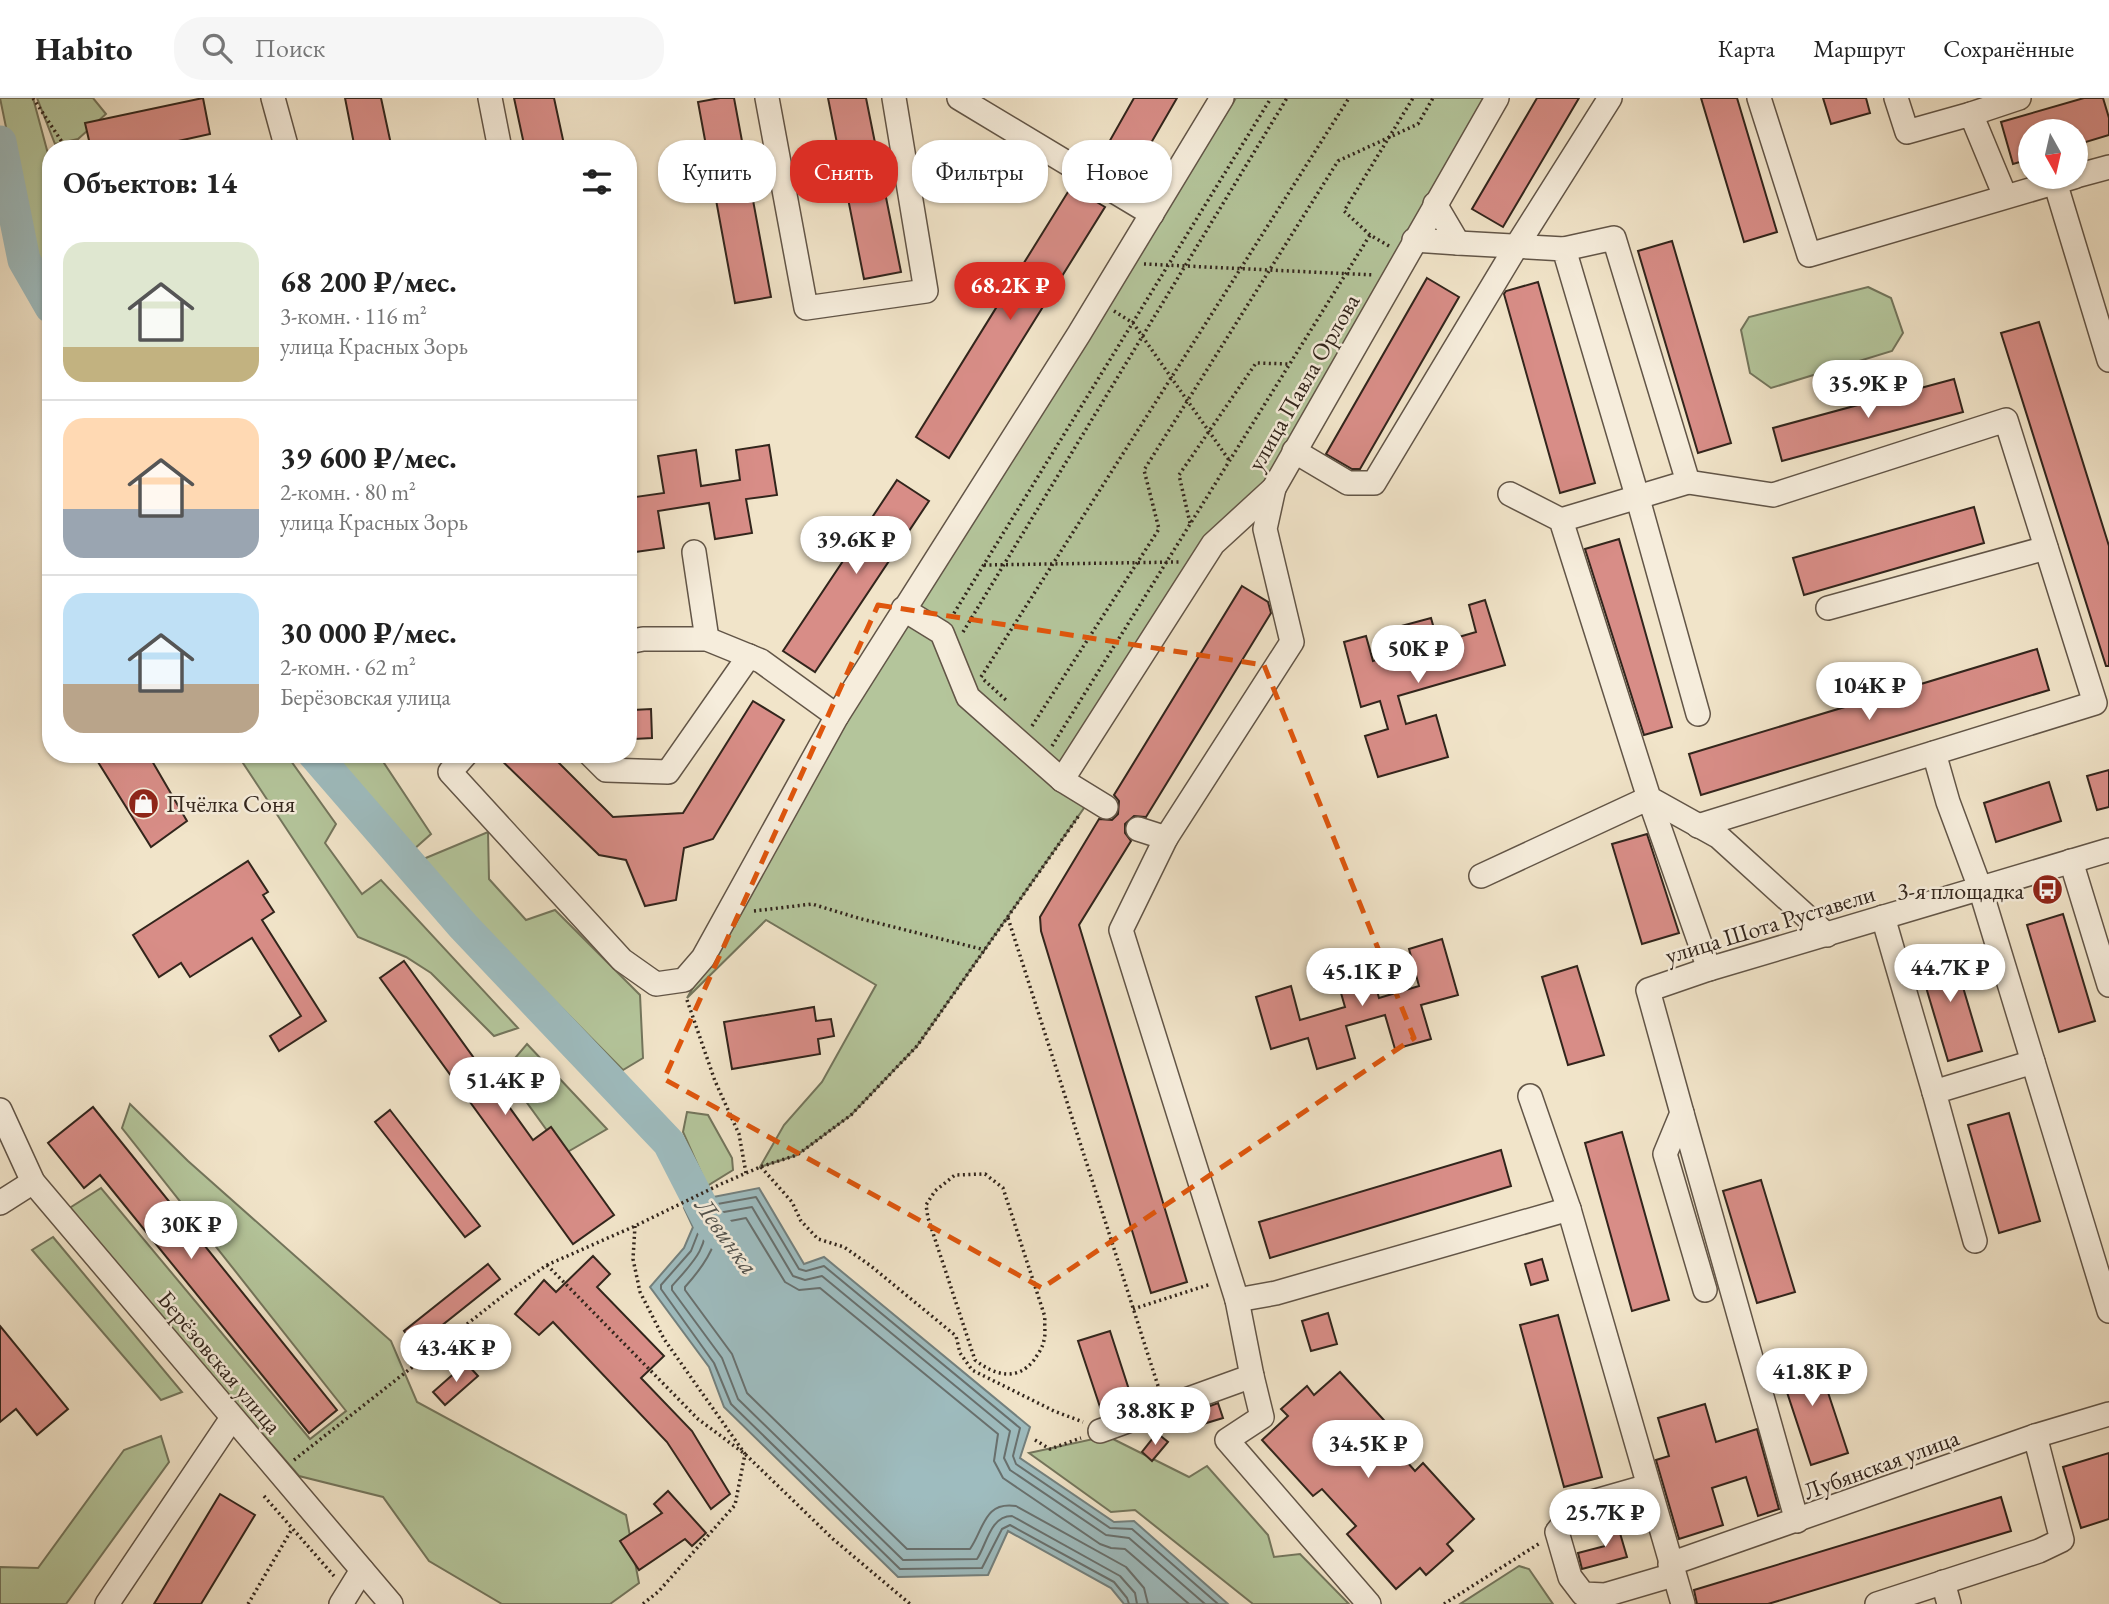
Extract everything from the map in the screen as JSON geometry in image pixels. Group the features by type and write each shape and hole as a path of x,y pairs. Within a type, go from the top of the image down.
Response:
{"street":[{"path":"273,98 283,140"},
{"path":"490,98 498,140"},
{"path":"767,98 806,308 926,291 894,98"},
{"path":"959,98 1152,214"},
{"path":"458,763 450,772 622,960 656,984 684,980 703,958 837,716 1123,262 1222,98"},
{"name":"улица Павла Орлова","path":"1062,780 1213,544 1274,488 1497,98"},
{"path":"1294,451 1348,483 1374,483 1516,247 1610,98"},
{"path":"1759,98 1808,255 2030,189"},
{"path":"1896,98 1907,132 2020,98"},
{"path":"1971,114 2005,196"},
{"path":"2088,173 2109,167"},
{"path":"2070,189 2109,360"},
{"path":"1435,204 1458,243"},
{"path":"1414,240 1564,249 1614,238 1688,482"},
{"path":"1564,249 1698,714"},
{"path":"1510,494 1561,520 1688,482 1773,495 2006,420 2095,703 1698,825"},
{"path":"1274,488 1265,529 1292,642 1166,838 1121,930 1237,1300 1262,1417 1227,1440 1369,1604"},
{"path":"1561,520 1649,798 1709,969"},
{"path":"1828,608 2046,548"},
{"path":"694,552 707,639"},
{"path":"903,609 951,635 968,697 1062,780 1099,803"},
{"path":"637,640 707,639 761,661 837,716"},
{"path":"599,763 606,770 668,772 748,656"},
{"path":"1934,753 1948,802 1980,888 2109,1311"},
{"path":"1649,798 1719,837 1827,935"},
{"path":"1481,876 1649,798"},
{"path":"1139,829 1166,838"},
{"name":"улица Шота Руставели","path":"1682,1113 1648,990 1882,916 2109,850"},
{"path":"2071,861 2109,985"},
{"path":"1882,916 1975,1241"},
{"path":"1934,1092 2033,1062"},
{"path":"1530,1096 1569,1209 1683,1604"},
{"name":"Берёзовская улица","path":"0,1110 33,1182 391,1604"},
{"path":"1682,1113 1665,1154 1705,1290"},
{"path":"1682,1113 1797,1521"},
{"path":"0,1203 33,1182"},
{"path":"1237,1300 1276,1293 1569,1209"},
{"path":"1100,1432 1252,1376"},
{"name":"Лубянская улица","path":"1672,1569 2035,1436 2109,1414"},
{"path":"107,1604 232,1418"},
{"path":"1882,1603 1946,1593 2062,1540 2035,1436"},
{"path":"1648,1486 1578,1506 1557,1532 1570,1577 1583,1594 1605,1595 1672,1569"},
{"path":"345,1598 362,1570"}],"path":[{"path":"33,98 61,140"},
{"path":"951,635 984,565 1271,98"},
{"path":"951,635 1004,565 1287,98"},
{"path":"968,697 1349,98"},
{"path":"1042,762 1370,234 1344,211 1413,98"},
{"path":"1025,719 1033,727 1159,529 1144,470 1338,162 1418,124 1433,98"},
{"path":"1123,262 1394,276"},
{"path":"1133,323 1229,460"},
{"path":"1190,524 1180,475 1256,363 1289,364"},
{"path":"984,565 1202,561"},
{"path":"976,672 1007,702"},
{"path":"279,1473 503,1295 547,1265 746,1172 797,1155 851,1115 917,1046 1008,918 1099,803"},
{"path":"754,911 812,904 985,950"},
{"path":"1008,918 1165,1407"},
{"path":"684,980 687,998 715,1081 739,1134 746,1172"},
{"path":"760,1167 792,1202 801,1221 818,1239 844,1247 956,1336 960,1353 972,1370 1100,1432"},
{"path":"985,1174 1003,1188 1045,1317 1044,1340 1040,1351 1028,1367 1017,1374 989,1371 975,1360 928,1218 926,1205 935,1191 955,1175 985,1174"},
{"path":"635,1226 633,1259 640,1292 664,1339 746,1454 735,1506 659,1591 643,1604"},
{"path":"547,1265 698,1419 746,1454 833,1539 910,1604"},
{"path":"1133,1310 1229,1278"},
{"path":"1035,1440 1050,1449 1100,1432"},
{"path":"264,1496 345,1598"},
{"path":"248,1604 292,1529"},
{"path":"1444,1604 1557,1532"}],"highlighted area":[{"path":"878,605 1264,665 1414,1038 1042,1288 664,1079"}],"green space":[{"path":"0,98 33,98 44,140 42,140 42,275 32,254"},
{"path":"37,98 93,98 106,114 78,139 53,140"},
{"path":"1236,98 1498,98 1274,488 1213,544 1062,780 1091,798 917,1046 851,1115 797,1155 760,1167 784,1125 822,1082 876,985 766,920 687,998 911,614"},
{"path":"1868,287 1891,298 1903,333 1892,351 1771,388 1750,373 1741,330 1749,317"},
{"path":"243,763 292,763 336,824 325,843 362,894 381,880 518,1028 494,1036 431,973 406,957 358,937"},
{"path":"336,763 384,763 431,834 413,850"},
{"path":"488,832 489,879 526,920 555,910 640,995 643,1058 623,1070 455,900 421,860"},
{"path":"527,1044 607,1129 564,1154 504,1071"},
{"path":"130,1104 188,1161 391,1341 417,1402 626,1515 639,1583 610,1604 502,1604 429,1561 383,1497 299,1476 68,1209 101,1188 310,1439 346,1411 122,1128"},
{"path":"687,1112 708,1115 732,1158 733,1170 707,1186 683,1132"},
{"path":"53,1237 182,1392 161,1400 32,1250"},
{"path":"161,1436 169,1462 66,1604 0,1604 0,1567 38,1568 124,1450"},
{"path":"1107,1436 1189,1477 1207,1466 1268,1535 1274,1557 1300,1554 1349,1604 1253,1604 1135,1510 1111,1512 1029,1453"},
{"path":"1519,1566 1529,1569 1553,1604 1460,1604"}],"water":[{"path":"759,1188 804,1264 824,1257 1030,1427 1020,1458 1114,1522 1134,1521 1228,1604 1124,1604 1111,1588 1008,1531 988,1575 898,1577 724,1407 709,1367 650,1287 684,1248 693,1227 684,1208 698,1200"}],"building":[{"path":"203,98 210,134 183,140 89,140 85,123"},
{"path":"345,98 381,98 390,140 353,140"},
{"path":"514,98 554,98 563,140 523,140"},
{"path":"734,98 742,140 705,140 698,102"},
{"path":"828,98 866,98 874,140 836,140"},
{"path":"1134,98 1177,98 1153,140 1110,140"},
{"path":"1537,98 1579,98 1503,227 1472,209"},
{"path":"1701,98 1737,98 1777,232 1744,242"},
{"path":"1823,98 1866,98 1870,113 1831,124"},
{"path":"2084,98 2103,98 2109,118 2109,135 2088,141 2088,119 2018,119 2018,163 2013,164 2001,122"},
{"path":"1062,202 1098,203 1105,207 949,458 916,437"},
{"path":"717,203 754,203 771,297 735,303"},
{"path":"849,203 887,203 901,272 864,279"},
{"path":"1672,241 1731,443 1698,453 1638,251"},
{"path":"1427,278 1459,297 1360,469 1352,469 1326,454"},
{"path":"1538,282 1595,483 1560,493 1504,294 1506,291"},
{"path":"2039,322 2109,546 2109,666 2106,666 2001,333"},
{"path":"1954,379 1963,412 1782,461 1773,428"},
{"path":"769,445 777,495 746,499 752,533 715,539 709,503 658,511 664,548 637,552 637,497 664,493 658,456 696,450 701,486 740,480 736,450"},
{"path":"897,480 929,501 815,672 783,651"},
{"path":"1974,507 1984,543 1804,595 1793,558"},
{"path":"1619,539 1672,727 1644,735 1585,549"},
{"path":"1242,586 1268,602 1271,613 1146,817 1134,816 1125,824 1125,833 1131,841 1079,925 1187,1282 1151,1293 1041,931 1040,917 1099,819 1112,820 1118,814 1119,801 1114,795"},
{"path":"1485,600 1505,665 1398,696 1406,724 1436,715 1448,757 1378,777 1365,736 1388,729 1380,701 1361,707 1344,642 1366,636 1373,661 1401,653 1394,628 1431,618 1438,643 1476,632 1469,605"},
{"path":"2037,649 2049,690 1701,795 1689,754"},
{"path":"753,701 784,720 713,839 684,848 676,900 645,906 626,860 599,855 504,763 559,763 613,817 683,813"},
{"path":"651,709 652,738 637,739 637,710"},
{"path":"99,763 153,763 187,821 151,847"},
{"path":"2109,770 2109,807 2097,810 2087,776"},
{"path":"2049,782 2061,821 1996,842 1984,803"},
{"path":"1647,834 1679,933 1642,944 1612,844"},
{"path":"248,861 268,892 263,895 274,912 262,920 326,1021 279,1051 270,1036 301,1016 252,938 190,977 181,963 159,977 133,935"},
{"path":"2063,914 2095,1021 2059,1032 2027,925"},
{"path":"1442,939 1458,995 1421,1005 1431,1039 1395,1049 1385,1015 1346,1026 1355,1058 1317,1069 1308,1038 1271,1049 1256,997 1291,986 1300,1020 1345,1007 1335,972 1369,962 1379,998 1419,986 1409,949"},
{"path":"1951,947 1982,1051 1948,1061 1917,957"},
{"path":"404,961 533,1140 551,1127 614,1215 573,1244 380,978"},
{"path":"1577,966 1604,1055 1568,1065 1542,977"},
{"path":"814,1007 816,1021 831,1019 834,1036 818,1039 820,1054 732,1069 724,1022"},
{"path":"93,1107 337,1410 309,1433 100,1175 84,1188 48,1143"},
{"path":"390,1110 480,1226 465,1237 375,1122"},
{"path":"2009,1113 2040,1221 1999,1233 1968,1125"},
{"path":"1622,1132 1669,1300 1632,1311 1585,1143"},
{"path":"1501,1150 1511,1186 1270,1258 1259,1222"},
{"path":"1761,1180 1795,1292 1757,1303 1723,1191"},
{"path":"593,1256 610,1274 597,1287 664,1356 641,1378 692,1431 730,1494 711,1509 667,1442 553,1322 539,1335 515,1314 544,1280 556,1292"},
{"path":"1542,1259 1548,1280 1531,1285 1525,1264"},
{"path":"488,1264 500,1279 416,1346 404,1331"},
{"path":"1328,1313 1337,1344 1311,1351 1302,1321"},
{"path":"1558,1315 1602,1477 1564,1487 1520,1325"},
{"path":"0,1326 68,1409 37,1435 16,1409 0,1422"},
{"path":"1110,1331 1132,1399 1101,1410 1078,1341"},
{"path":"1814,1350 1848,1453 1811,1465 1777,1362"},
{"path":"466,1363 478,1376 445,1405 433,1392"},
{"path":"1340,1372 1392,1429 1384,1436 1415,1471 1423,1463 1474,1519 1447,1544 1453,1551 1426,1575 1420,1568 1396,1589 1347,1534 1356,1526 1322,1489 1313,1496 1262,1440 1288,1416 1281,1409 1307,1386 1314,1395"},
{"path":"1218,1403 1223,1418 1180,1431 1175,1419"},
{"path":"1705,1404 1716,1442 1757,1429 1779,1509 1758,1516 1746,1477 1712,1488 1723,1525 1679,1539 1656,1460 1669,1456 1658,1418"},
{"path":"1157,1433 1168,1442 1152,1461 1142,1452"},
{"path":"2109,1453 2109,1519 2081,1528 2063,1467"},
{"path":"668,1491 706,1533 692,1546 685,1539 639,1570 620,1541 662,1513 654,1504"},
{"path":"220,1494 255,1515 201,1604 154,1604"},
{"path":"2001,1497 2011,1531 1768,1604 1697,1604 1694,1590"},
{"path":"1617,1523 1627,1557 1582,1569 1578,1553 1605,1546 1600,1528"}],"waterway":[{"name":"Левинка","path":"0,142 24,260 42,291"},
{"name":"Левинка","path":"322,763 463,926 669,1143 709,1221 722,1236"}],"place":[{"name":"Пчёлка Соня","path":"143,803"},
{"name":"3-я площадка","path":"2047,890"}]}
